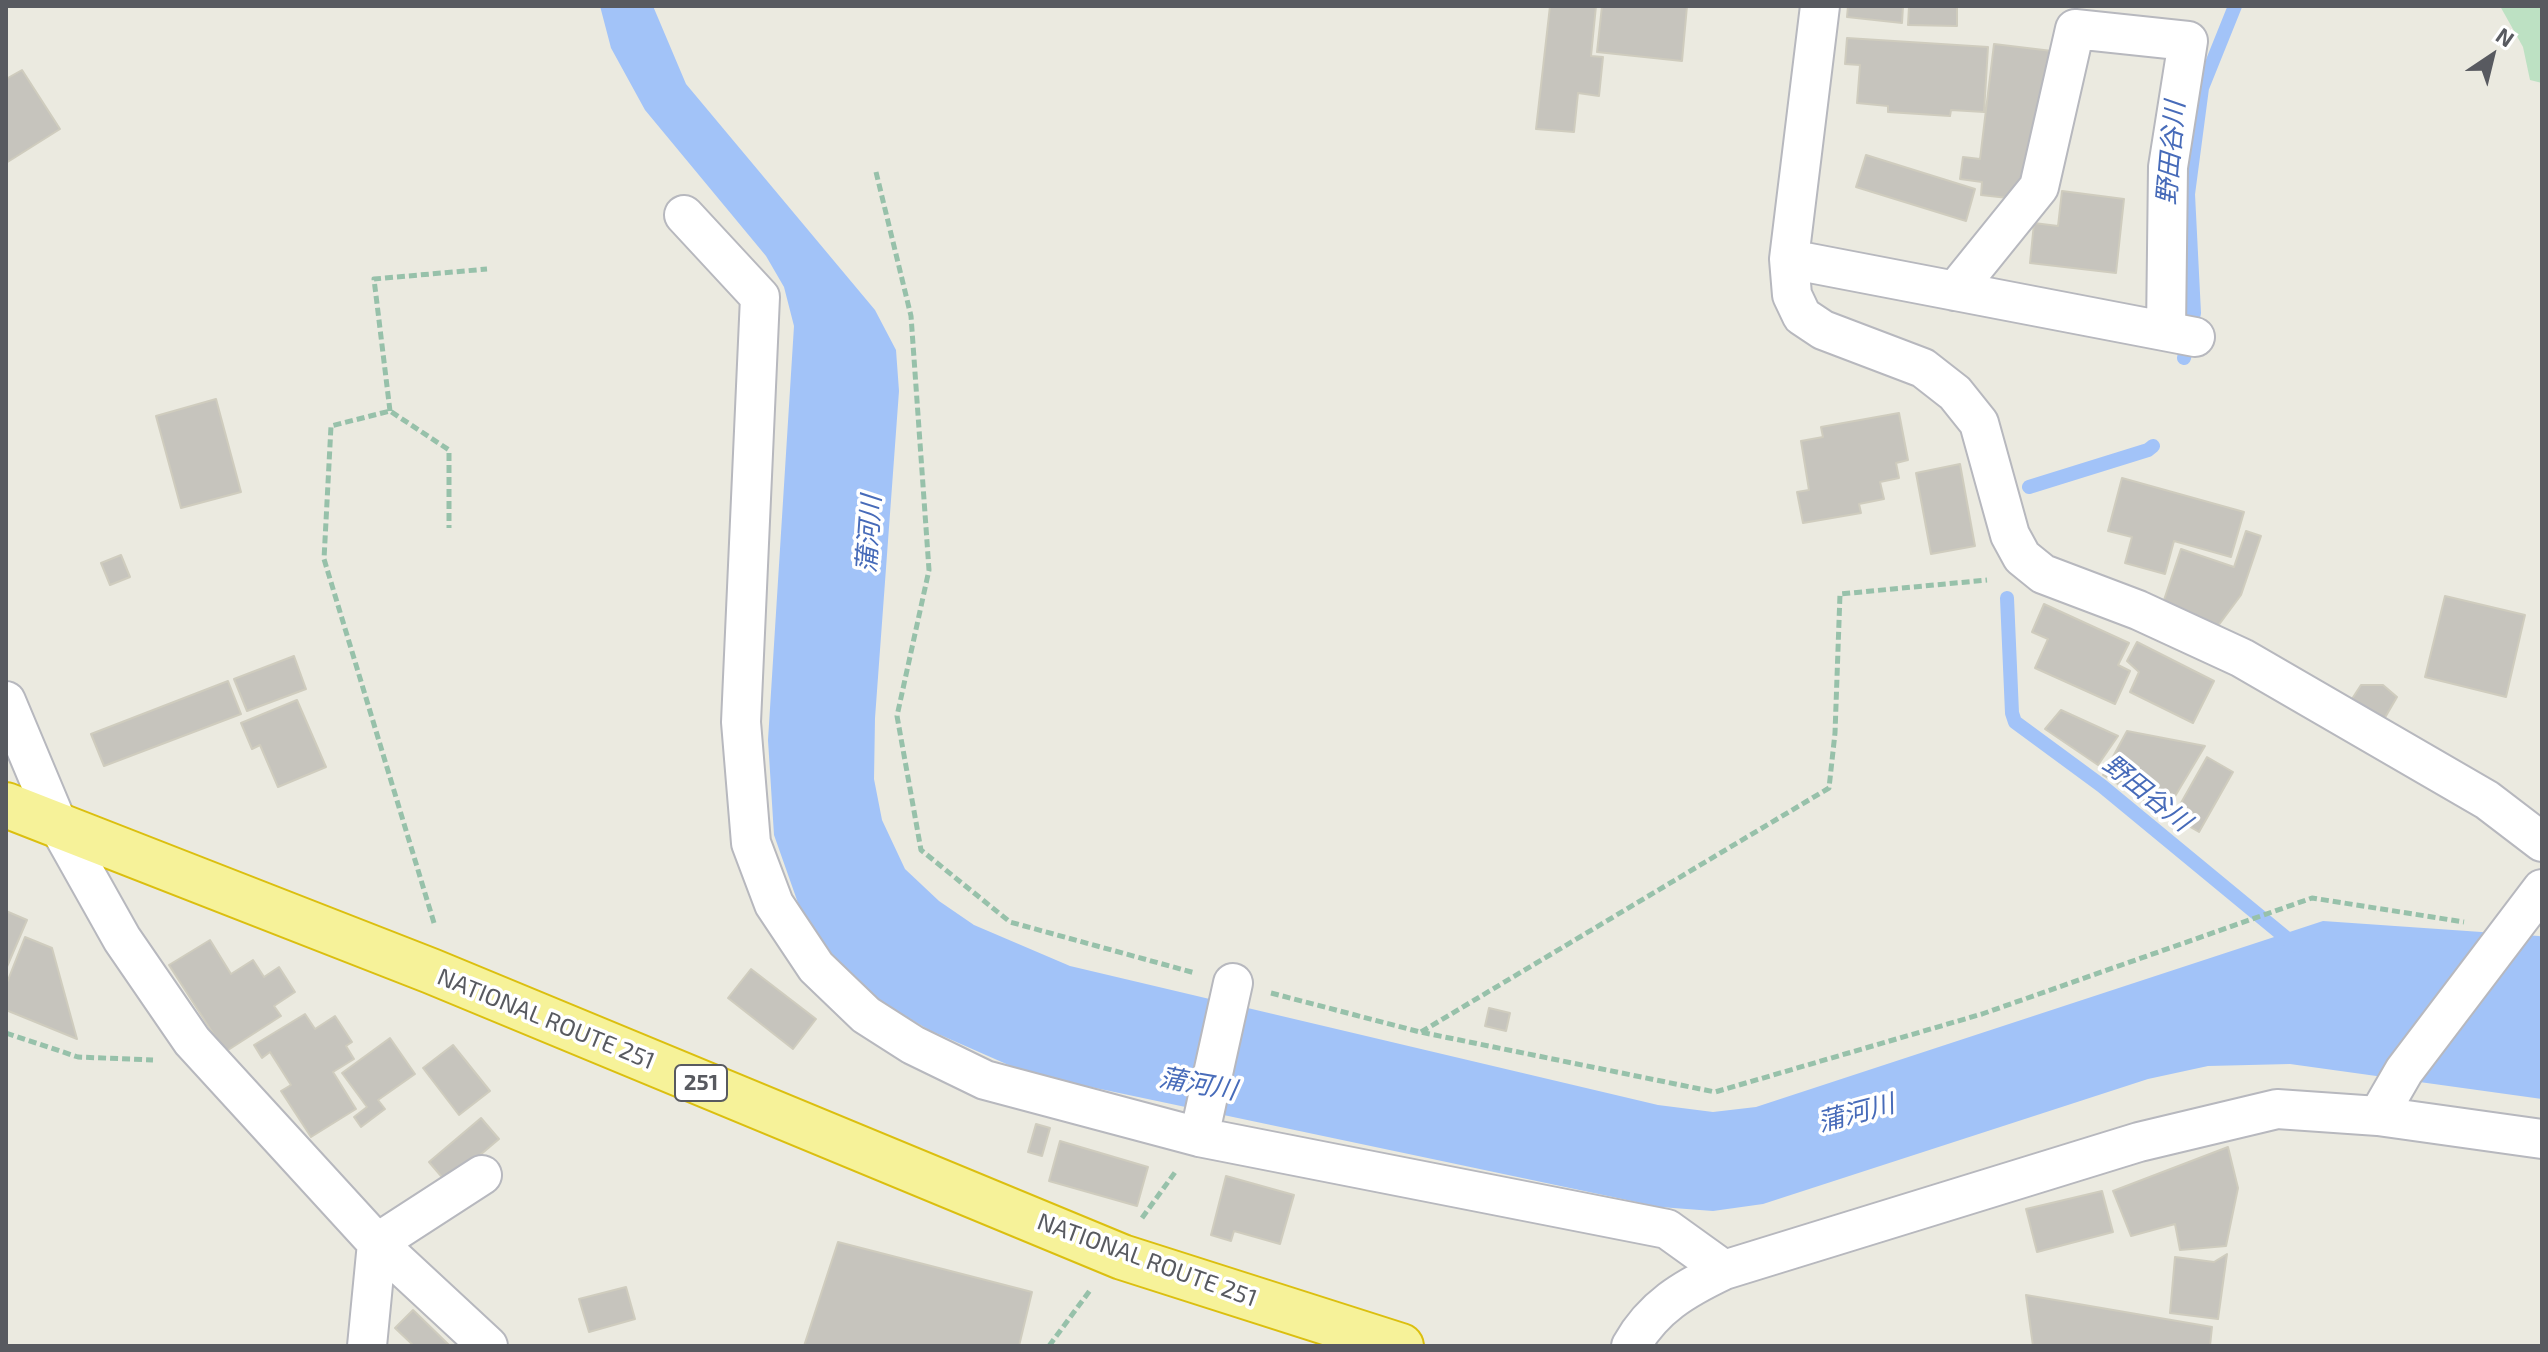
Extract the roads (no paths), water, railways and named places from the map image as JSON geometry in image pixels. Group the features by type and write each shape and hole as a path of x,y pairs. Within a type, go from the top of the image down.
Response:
{"highway":[{"name":"NATIONAL ROUTE 251","path":"6,805 431,971 1122,1257 1401,1346"}],"street":[{"path":"1820,6 1789,259 1792,295 1802,316 1823,330 1923,368 1955,393 1979,423 2010,535 2022,557 2043,574 2138,610 2242,658 2487,800 2542,842"},
{"path":"1789,259 1955,291 2180,334 2168,167 2188,41 2075,29 2039,187 1955,291"},
{"path":"684,215 760,297 741,722 751,843 774,904 816,967 866,1015 913,1045 985,1080 1200,1132 1667,1229 1724,1270"},
{"path":"6,701 58,825 122,939 192,1041 377,1243 488,1346"},
{"path":"2378,1116 2404,1071 2542,889"},
{"path":"1200,1132 1231,991"},
{"path":"1631,1346 1642,1326 1663,1304 1687,1287 1724,1270 2139,1142 2277,1109 2378,1116 2542,1139"},
{"path":"377,1243 482,1175"},
{"path":"367,1346 377,1243"}],"water":[{"name":"蒲河川","path":"600,6 653,6 686,84 875,310 896,350 899,391 875,718 874,779 882,820 905,869 939,901 974,925 1070,966 1658,1105 1713,1112 1756,1107 2323,921 2539,936 2542,937 2542,1099 2290,1064 2208,1066 2148,1079 1763,1204 1713,1211 1660,1207 1029,1074 929,1030 877,999 832,958 798,903 774,835 768,740 794,326 784,287 766,256 645,110 611,48"}],"waterway":[{"name":"野田谷川","path":"2184,358 2194,313 2188,194 2202,88 2235,6"},
{"name":"野田谷川","path":"2029,487 2153,446"},
{"name":"野田谷川","path":"2007,598 2012,713 2015,722 2102,786 2296,946"}]}
